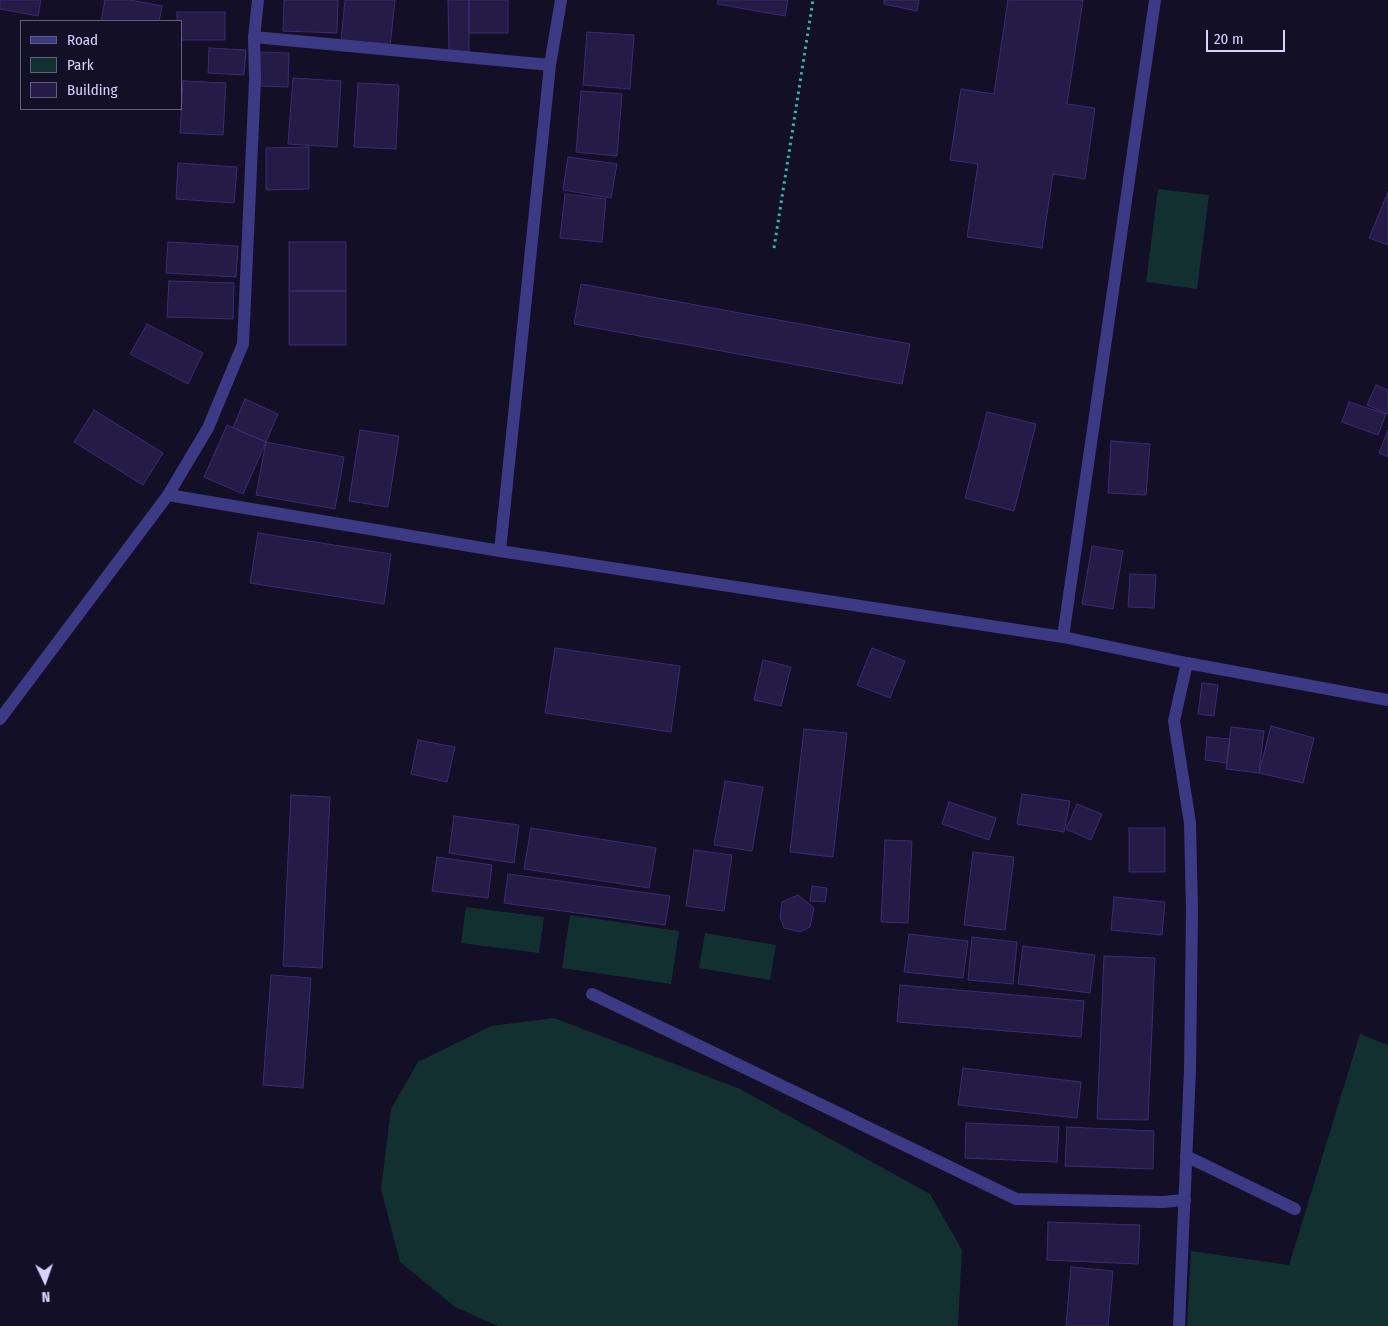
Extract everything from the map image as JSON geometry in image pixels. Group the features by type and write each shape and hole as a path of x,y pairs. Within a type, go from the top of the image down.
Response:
{"street":[{"path":"0,719 168,495 208,428 243,344 255,80 254,38 258,0"},
{"path":"500,551 550,65 561,0"},
{"path":"1063,637 1155,0"},
{"path":"254,38 550,65"},
{"path":"168,495 500,551 1063,637 1187,663 1388,700"},
{"path":"1179,1326 1190,1070 1192,881 1190,823 1174,721 1187,663"},
{"path":"592,994 1016,1200 1163,1202 1185,1200"},
{"path":"1186,1156 1295,1209"}],"path":[{"path":"774,248 813,0"}],"green space":[{"path":"1158,189 1209,195 1197,289 1146,282"},
{"path":"466,907 544,917 539,953 461,943"},
{"path":"570,915 679,931 671,984 562,968"},
{"path":"705,933 776,945 770,980 699,968"},
{"path":"554,1018 740,1089 930,1194 962,1250 958,1326 498,1326 455,1307 400,1262 381,1189 391,1109 418,1062 491,1026"},
{"path":"1360,1034 1388,1045 1388,1326 1187,1326 1191,1251 1289,1265"}],"building":[{"path":"0,0 41,0 38,16 0,9"},
{"path":"105,0 130,0 162,6 159,20 101,20"},
{"path":"284,0 338,0 337,33 283,31"},
{"path":"345,0 395,0 390,47 341,41"},
{"path":"448,0 469,0 469,52 449,52"},
{"path":"469,0 508,0 508,33 469,33"},
{"path":"718,0 788,0 785,16 717,4"},
{"path":"884,0 919,0 917,11 884,4"},
{"path":"1008,0 1083,0 1067,104 1095,108 1085,179 1053,174 1042,248 967,237 978,164 950,160 961,89 994,94"},
{"path":"177,12 225,12 225,40 182,40 182,20 177,20"},
{"path":"587,32 634,35 630,89 583,85"},
{"path":"209,48 246,50 244,75 208,73"},
{"path":"258,52 289,53 288,87 257,86"},
{"path":"293,78 341,81 337,147 288,144"},
{"path":"183,81 226,83 223,135 180,133"},
{"path":"358,83 399,85 396,149 354,147"},
{"path":"581,91 622,94 617,156 576,152"},
{"path":"309,147 309,189 266,190 266,148"},
{"path":"568,157 617,164 611,198 563,190"},
{"path":"178,163 237,167 234,203 176,199"},
{"path":"1388,192 1388,245 1369,238"},
{"path":"565,194 606,199 602,242 560,238"},
{"path":"168,242 238,246 236,277 166,273"},
{"path":"289,242 346,242 346,291 289,291"},
{"path":"169,281 234,283 233,319 167,317"},
{"path":"581,284 910,344 902,384 574,324"},
{"path":"289,291 346,291 346,345 289,345"},
{"path":"147,324 203,353 188,384 130,354"},
{"path":"1376,385 1388,390 1388,414 1367,405"},
{"path":"245,399 278,414 266,442 233,428"},
{"path":"1349,402 1386,414 1378,435 1342,422"},
{"path":"94,410 163,453 143,485 74,442"},
{"path":"987,412 1036,424 1014,511 965,498"},
{"path":"227,425 266,442 243,494 204,477"},
{"path":"360,430 399,436 388,507 349,501"},
{"path":"1388,430 1388,457 1379,453"},
{"path":"1111,441 1150,444 1146,495 1108,493"},
{"path":"266,442 344,457 335,509 256,495"},
{"path":"258,533 391,554 384,604 250,583"},
{"path":"1092,546 1123,551 1113,609 1082,604"},
{"path":"1130,574 1156,575 1154,608 1128,607"},
{"path":"555,648 680,666 671,732 545,713"},
{"path":"872,648 905,661 890,698 857,685"},
{"path":"763,660 791,667 781,706 754,700"},
{"path":"1202,683 1218,685 1214,716 1198,714"},
{"path":"1271,726 1314,738 1303,783 1259,773"},
{"path":"1231,727 1264,731 1259,773 1226,769"},
{"path":"804,729 847,733 833,857 790,852"},
{"path":"1207,737 1230,739 1227,763 1205,760"},
{"path":"418,740 455,747 447,782 411,774"},
{"path":"725,781 763,787 752,851 714,845"},
{"path":"1022,794 1070,801 1064,832 1017,824"},
{"path":"291,795 330,797 322,968 283,966"},
{"path":"949,802 996,818 989,840 942,824"},
{"path":"1077,804 1102,814 1091,840 1066,829"},
{"path":"454,816 519,825 514,863 449,853"},
{"path":"531,828 656,848 649,888 524,869"},
{"path":"1129,828 1165,828 1165,872 1129,872"},
{"path":"885,840 912,841 908,923 881,922"},
{"path":"694,850 732,855 724,911 686,906"},
{"path":"973,852 1014,857 1005,930 964,925"},
{"path":"437,857 492,865 488,898 432,891"},
{"path":"508,874 670,896 665,925 504,903"},
{"path":"812,886 827,888 825,902 810,901"},
{"path":"798,895 814,908 810,927 800,932 784,928 780,917 782,902"},
{"path":"1114,897 1165,902 1162,935 1111,930"},
{"path":"909,934 968,941 963,978 904,972"},
{"path":"972,937 1017,942 1013,984 968,980"},
{"path":"1023,946 1095,955 1090,993 1018,984"},
{"path":"1104,956 1155,958 1148,1120 1097,1119"},
{"path":"271,975 311,978 303,1088 263,1085"},
{"path":"900,985 1084,1001 1081,1037 897,1022"},
{"path":"963,1068 1081,1082 1077,1118 958,1105"},
{"path":"966,1123 1059,1127 1057,1162 965,1158"},
{"path":"1067,1127 1154,1131 1153,1169 1065,1166"},
{"path":"1048,1222 1140,1225 1138,1264 1047,1260"},
{"path":"1071,1267 1113,1271 1108,1326 1066,1326"}]}
